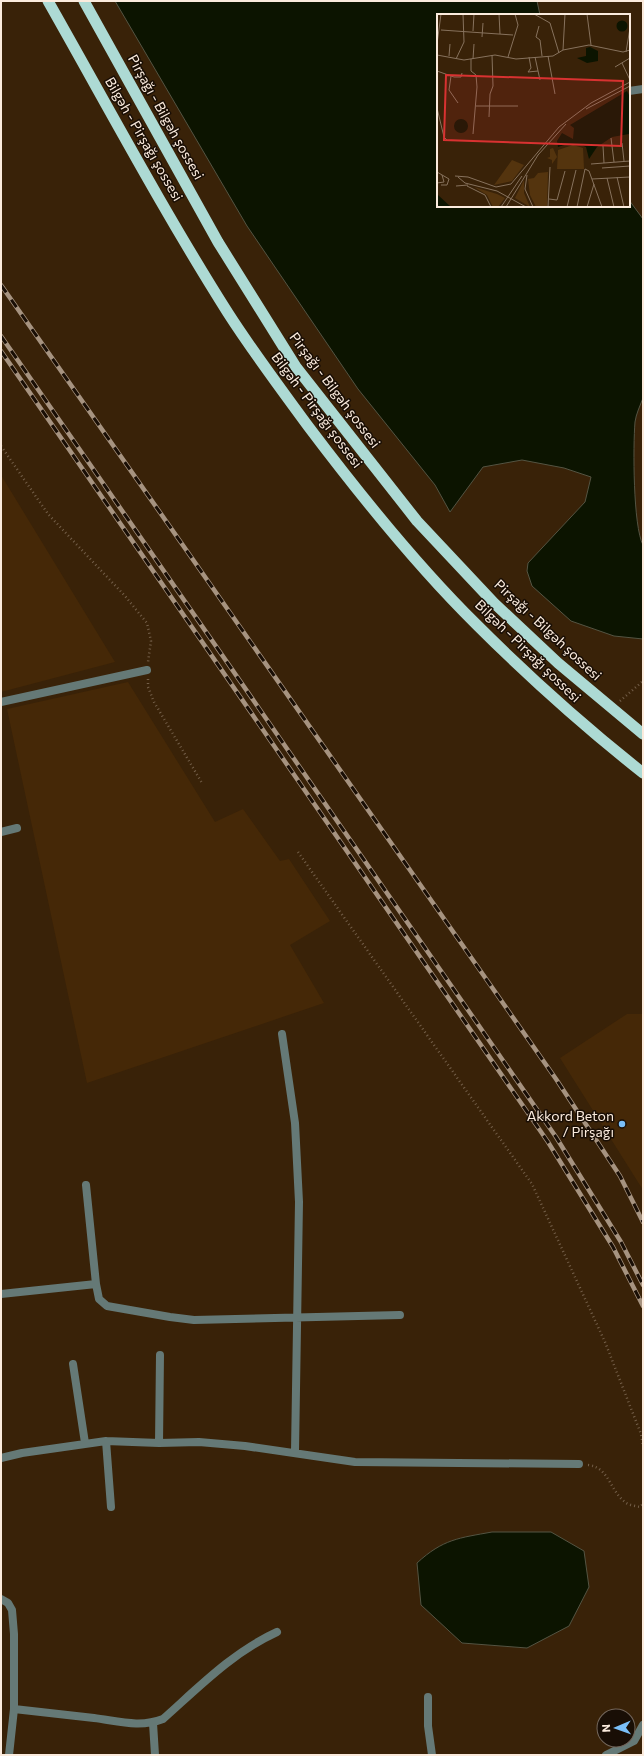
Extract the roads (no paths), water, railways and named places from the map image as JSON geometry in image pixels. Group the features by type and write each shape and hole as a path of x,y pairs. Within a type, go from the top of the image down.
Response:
{"highway":[{"name":"Bilgəh - Pirşağı şossesi","path":"48,1 191,254 229,315 275,382 337,464 400,541 475,624 539,685 598,737 643,773"},
{"name":"Pirşağı - Bilgəh şossesi","path":"84,1 218,242 296,367 417,521 494,603 558,663 643,734"}],"street":[{"path":"630,91 643,89"},
{"path":"1,702 147,670"},
{"path":"1,832 17,828"},
{"path":"282,1034 295,1123 299,1202 295,1452"},
{"path":"86,1185 96,1284 99,1299 108,1306 194,1320 400,1315"},
{"path":"1,1294 96,1284"},
{"path":"158,1443 160,1355"},
{"path":"73,1364 85,1444"},
{"path":"1,1458 22,1453 106,1441 158,1443 199,1442 295,1452 355,1462 579,1464"},
{"path":"106,1441 111,1507"},
{"path":"1,1599 8,1603 12,1610 16,1673 9,1755"},
{"path":"14,1709 95,1718 125,1723 153,1722 163,1719 240,1653 257,1641 277,1632"},
{"path":"428,1697 428,1726 432,1755"},
{"path":"153,1722 155,1755"},
{"path":"606,1755 634,1741 643,1725"}],"railway":[{"path":"1,285 556,1079 620,1176 643,1222"},
{"path":"1,336 556,1137 621,1242 643,1285"},
{"path":"1,351 548,1142 613,1247 643,1306"}],"place":[{"name":"Akkord Beton / Pirşağı","path":"622,1124"}]}
